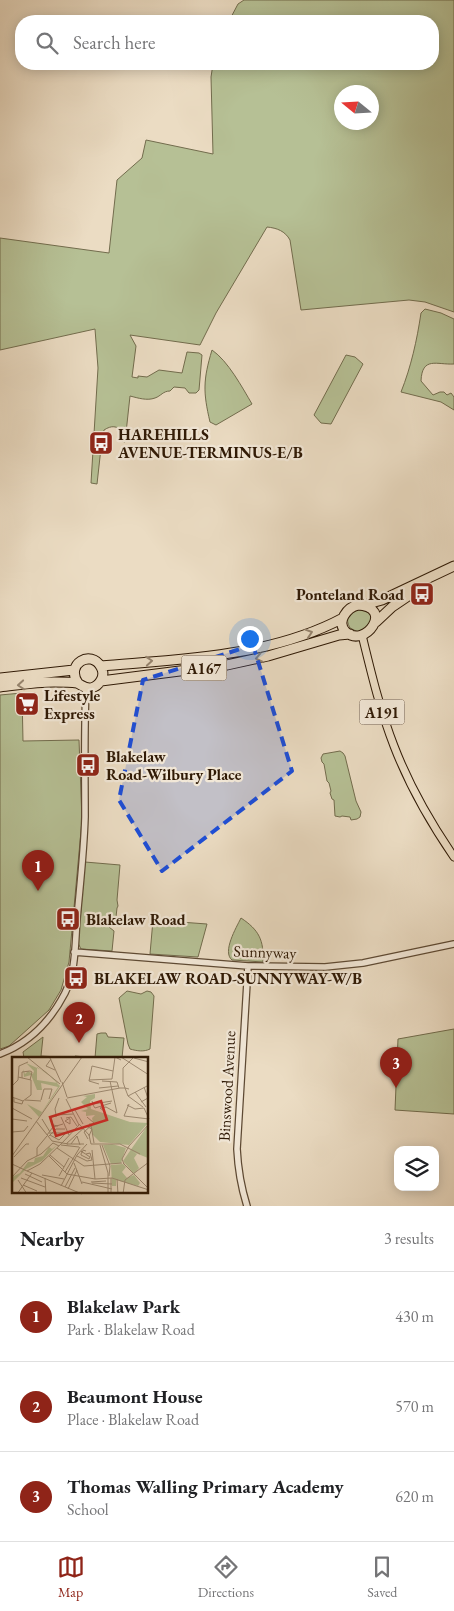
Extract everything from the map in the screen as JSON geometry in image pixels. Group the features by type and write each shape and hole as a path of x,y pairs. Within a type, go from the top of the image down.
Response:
{"highway":[{"name":"A167","path":"82,686 96,686 101,680 227,665 268,656 339,635 362,635 371,629 392,608 454,566"},
{"name":"A167","path":"0,678 74,670 85,659 96,661 101,666 219,655 264,646 317,630 343,618 346,611 352,607 382,600 444,572"},
{"path":"364,605 372,609 376,622"},
{"path":"343,618 344,630 350,634"},
{"path":"101,666 101,680"},
{"path":"74,670 75,679 82,686"},
{"path":"0,686 53,682 82,686"}],"main road":[{"name":"A191","path":"362,635 375,686 394,747 420,802 454,857"}],"street":[{"path":"0,1054 18,1047 27,1041 47,1020 65,992 73,968 84,818 82,686"},
{"name":"Sunnyway","path":"74,952 248,966 297,967 340,966 363,963 454,944"},
{"name":"Binswood Avenue","path":"247,1206 238,1170 237,1149 248,966"}],"highlighted area":[{"path":"253,645 292,771 162,871 119,800 143,680"}],"green space":[{"path":"244,0 454,0 454,312 425,302 409,300 301,310 290,240 280,230 267,227 216,313 200,345 130,335 136,346 132,377 147,377 159,370 182,373 187,352 199,353 202,355 199,390 196,393 189,393 185,388 174,387 170,391 152,399 130,396 125,442 121,441 123,431 121,429 109,427 104,430 97,484 91,483 98,368 95,329 0,350 0,238 109,253 117,180 142,158 146,140 213,154 212,70 439,70 439,15 232,15 238,4"},
{"path":"425,309 454,319 454,364 436,363 427,365 422,373 421,381 433,395 440,392 444,392 447,395 451,393 454,397 454,410 441,402 401,392 408,373 421,313"},
{"path":"212,350 229,367 252,404 216,425 210,422 205,394 207,370"},
{"path":"346,355 355,357 363,364 331,424 321,423 314,415"},
{"path":"357,609 366,610 372,618 368,628 358,632 350,628 348,622 351,612"},
{"path":"22,693 23,741 79,740 82,820 69,962 61,990 49,1010 9,1046 0,1049 0,695"},
{"path":"340,751 345,756 356,801 361,812 360,817 357,819 351,820 350,817 335,816 334,800 330,793 329,783 321,758 323,754"},
{"path":"85,862 120,865 118,906 116,917 109,927 114,931 112,951 81,949 78,943"},
{"path":"241,918 259,936 263,948 263,962 232,960 229,956 229,946"},
{"path":"153,920 207,924 198,957 150,954"},
{"path":"127,991 141,994 147,991 151,992 154,996 150,1049 148,1050 130,1049 128,1044 119,998"},
{"path":"454,1029 454,1114 395,1110 398,1039"},
{"path":"106,1033 108,1037 124,1038 122,1057 95,1057 97,1034"},
{"path":"43,1037 41,1056 58,1057 24,1057 23,1052"}],"place":[{"name":"HAREHILLS AVENUE-TERMINUS-E/B","path":"101,443"},
{"name":"Ponteland Road","path":"422,594"},
{"name":"Lifestyle Express","path":"27,704"},
{"name":"Blakelaw Road-Wilbury Place","path":"88,765"},
{"name":"Blakelaw Park","path":"38,891"},
{"name":"Blakelaw Road","path":"68,919"},
{"name":"BLAKELAW ROAD-SUNNYWAY-W/B","path":"76,978"},
{"name":"Beaumont House","path":"79,1043"},
{"name":"Thomas Walling Primary Academy","path":"396,1088"}]}
